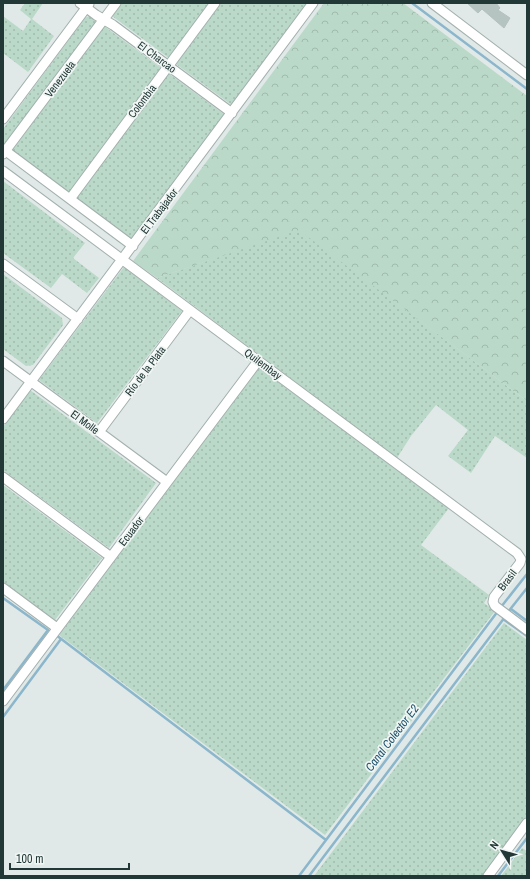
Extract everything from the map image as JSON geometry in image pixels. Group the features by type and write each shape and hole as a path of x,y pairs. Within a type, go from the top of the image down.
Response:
{"street":[{"name":"Venezuela","path":"4,151 116,3"},
{"name":"Colombia","path":"70,199 215,3"},
{"name":"El Trabajador","path":"3,419 123,260 313,3"},
{"path":"432,3 527,75"},
{"name":"Venezuela","path":"3,119 85,5"},
{"name":"El Charcao","path":"85,5 232,113"},
{"path":"4,151 133,246"},
{"name":"Quilembay","path":"3,171 517,553 521,559"},
{"path":"3,264 78,319"},
{"name":"Río de la Plata","path":"99,432 190,310"},
{"name":"El Molle","path":"3,361 167,482"},
{"name":"Ecuador","path":"3,701 258,361"},
{"path":"3,477 111,557"},
{"name":"Brasil","path":"521,559 519,564 494,597 493,602 495,606 527,630"},
{"path":"3,588 57,628"},
{"path":"488,876 527,823"}],"green space":[{"path":"25,3 43,3 32,19 54,36 28,72 3,53 3,16 23,31 31,19 20,10"},
{"path":"122,3 211,3 170,59 112,16"},
{"path":"221,3 310,3 233,106 176,64"},
{"path":"324,3 403,3 527,96 527,401 299,230 157,278 133,261"},
{"path":"89,16 94,19 96,24 5,145 3,145 3,129 85,18"},
{"path":"104,26 161,68 69,193 12,151"},
{"path":"168,73 225,115 132,240 75,198"},
{"path":"3,181 85,243 73,258 99,278 87,293 62,274 51,288 3,253"},
{"path":"299,229 527,401 527,458 495,436 471,473 448,456 468,430 436,405 411,436 397,458 157,278"},
{"path":"124,267 182,311 97,423 39,380"},
{"path":"3,274 62,318 63,325 33,365 26,366 3,349"},
{"path":"259,368 449,508 421,545 489,595 484,603 495,611 325,835 59,635"},
{"path":"30,390 156,483 109,548 3,470 3,427"},
{"path":"3,485 102,558 55,620 3,582"},
{"path":"504,623 527,640 527,817 483,876 314,876"},
{"path":"522,848 527,851 527,876 501,876"}],"building":[{"path":"467,3 496,3 500,8 498,10 510,18 504,28 482,9 478,13"}],"waterway":[{"path":"412,3 527,89"},
{"name":"Canal Colector E2","path":"501,607 527,574"},
{"path":"508,612 527,588"},
{"path":"3,598 48,630"},
{"path":"511,609 527,621"},
{"name":"Canal Colector E2","path":"299,876 498,611"},
{"path":"309,876 505,617"},
{"path":"503,619 527,636"},
{"path":"3,690 48,630"},
{"path":"56,635 326,840"},
{"path":"3,717 61,639"},
{"path":"498,876 527,838"}]}
